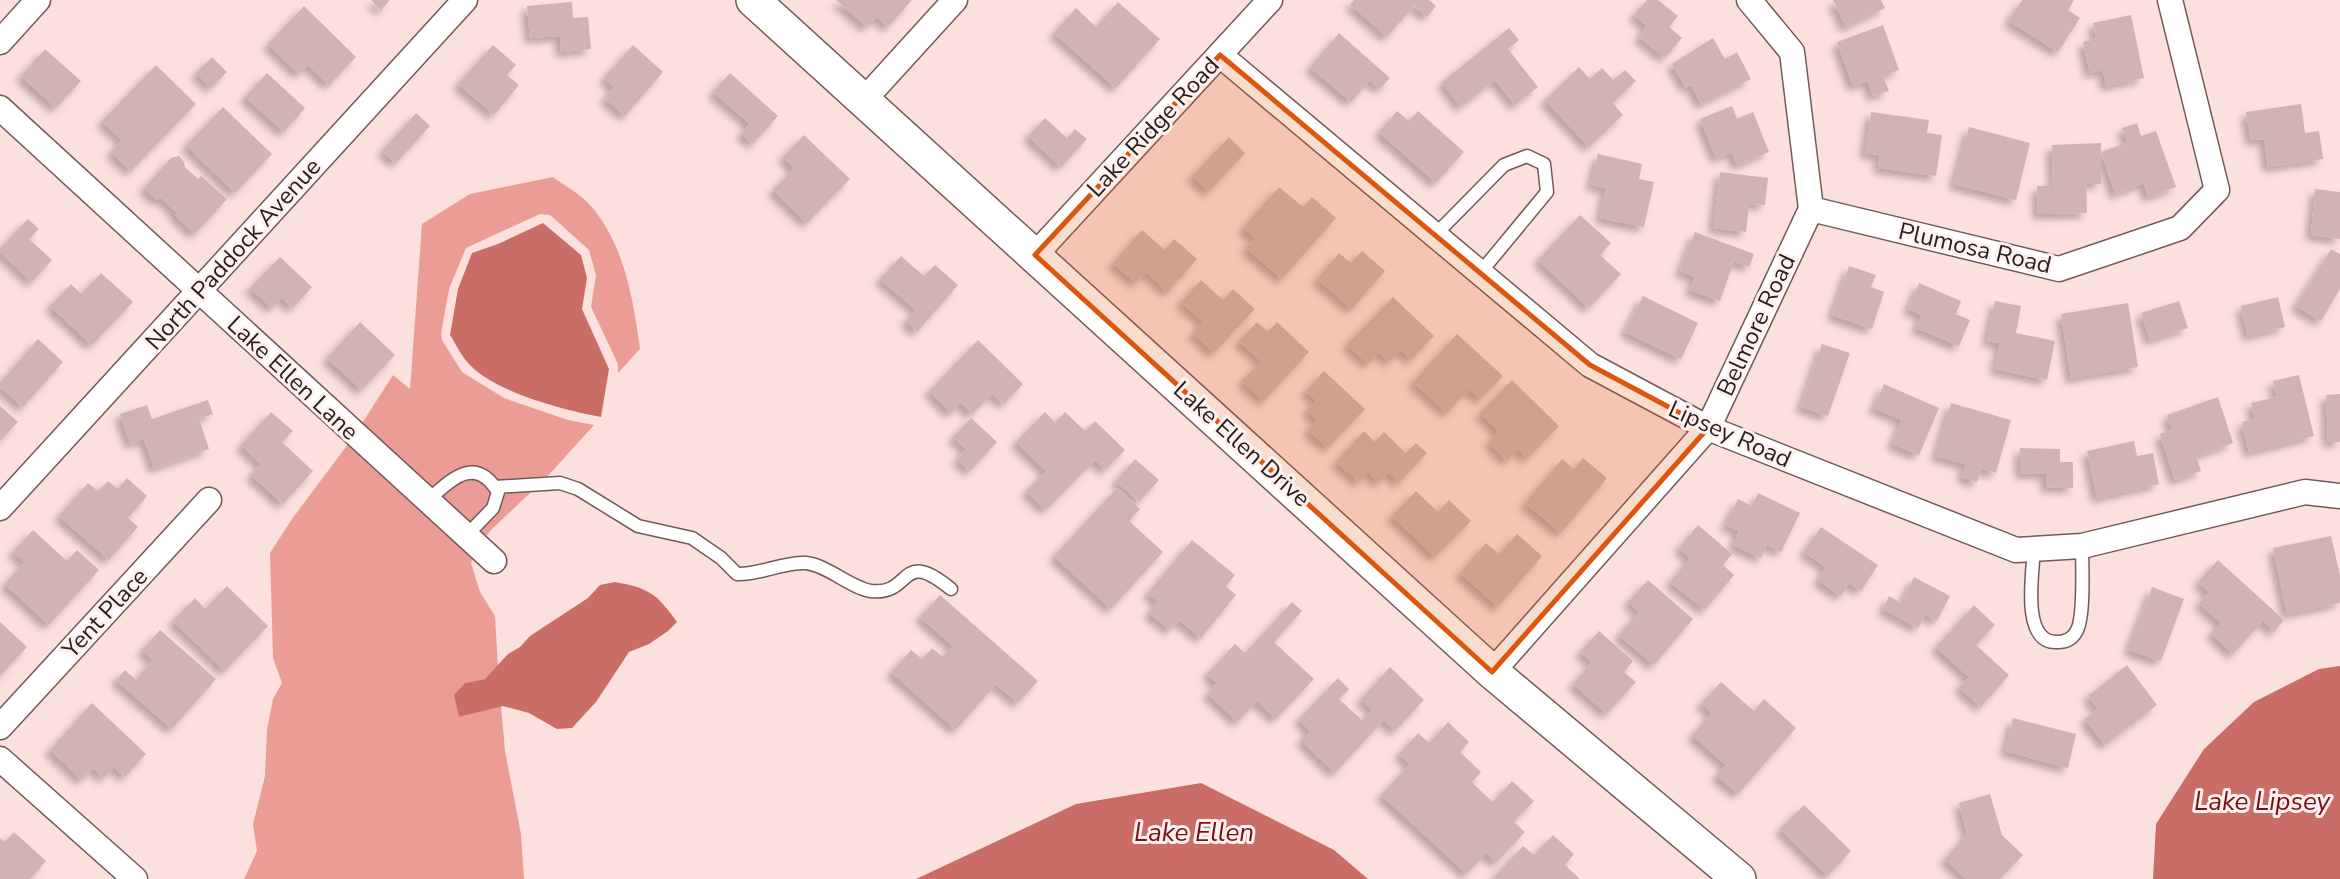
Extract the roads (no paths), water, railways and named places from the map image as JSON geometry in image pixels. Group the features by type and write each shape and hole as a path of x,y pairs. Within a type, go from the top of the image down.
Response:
{"street":[{"path":"0,42 38,0"},
{"name":"North Paddock Avenue","path":"0,508 465,0"},
{"name":"Lake Ellen Drive","path":"753,0 1492,672 1739,879"},
{"path":"863,101 955,0"},
{"name":"Lake Ridge Road","path":"1035,254 1270,0"},
{"path":"1749,0 1792,52 1811,209"},
{"name":"Plumosa Road","path":"1811,209 2059,269 2180,228 2217,190 2170,0"},
{"name":"Lipsey Road","path":"1220,55 1590,365 1708,428 2016,550 2082,546 2305,492 2340,496"},
{"name":"Lake Ellen Lane","path":"0,108 494,561"},
{"name":"Belmore Road","path":"1492,672 1708,428 1811,209"},
{"name":"Yent Place","path":"0,726 209,500"},
{"path":"0,759 135,879"}],"lane":[{"path":"1436,234 1504,165 1527,156 1544,164 1547,192 1480,273"},
{"path":"427,501 451,480 465,473 476,472 491,481 498,492 493,508 466,536"},
{"path":"495,487 560,483 578,489 638,526 692,538 737,573 749,574 791,564 809,564 870,591 892,589 913,572 922,570 933,574 951,589"},
{"path":"2034,548 2031,617 2035,629 2043,639 2054,643 2067,641 2076,633 2080,621 2082,546"}],"water":[{"path":"543,223 581,255 587,278 582,309 609,369 601,417 551,405 514,392 483,376 468,363 450,335 458,289 472,253"},
{"path":"615,582 651,594 677,622 649,644 629,652 596,702 572,728 557,729 529,713 503,706 459,717 454,695 465,683 485,679 508,654 520,647 530,636 588,598 600,585"},
{"name":"Lake Lipsey","path":"2340,666 2340,879 2153,879 2156,824 2204,749 2254,702 2319,669"},
{"name":"Lake Ellen","path":"1201,783 1334,850 1368,879 916,879 1076,804"}]}
